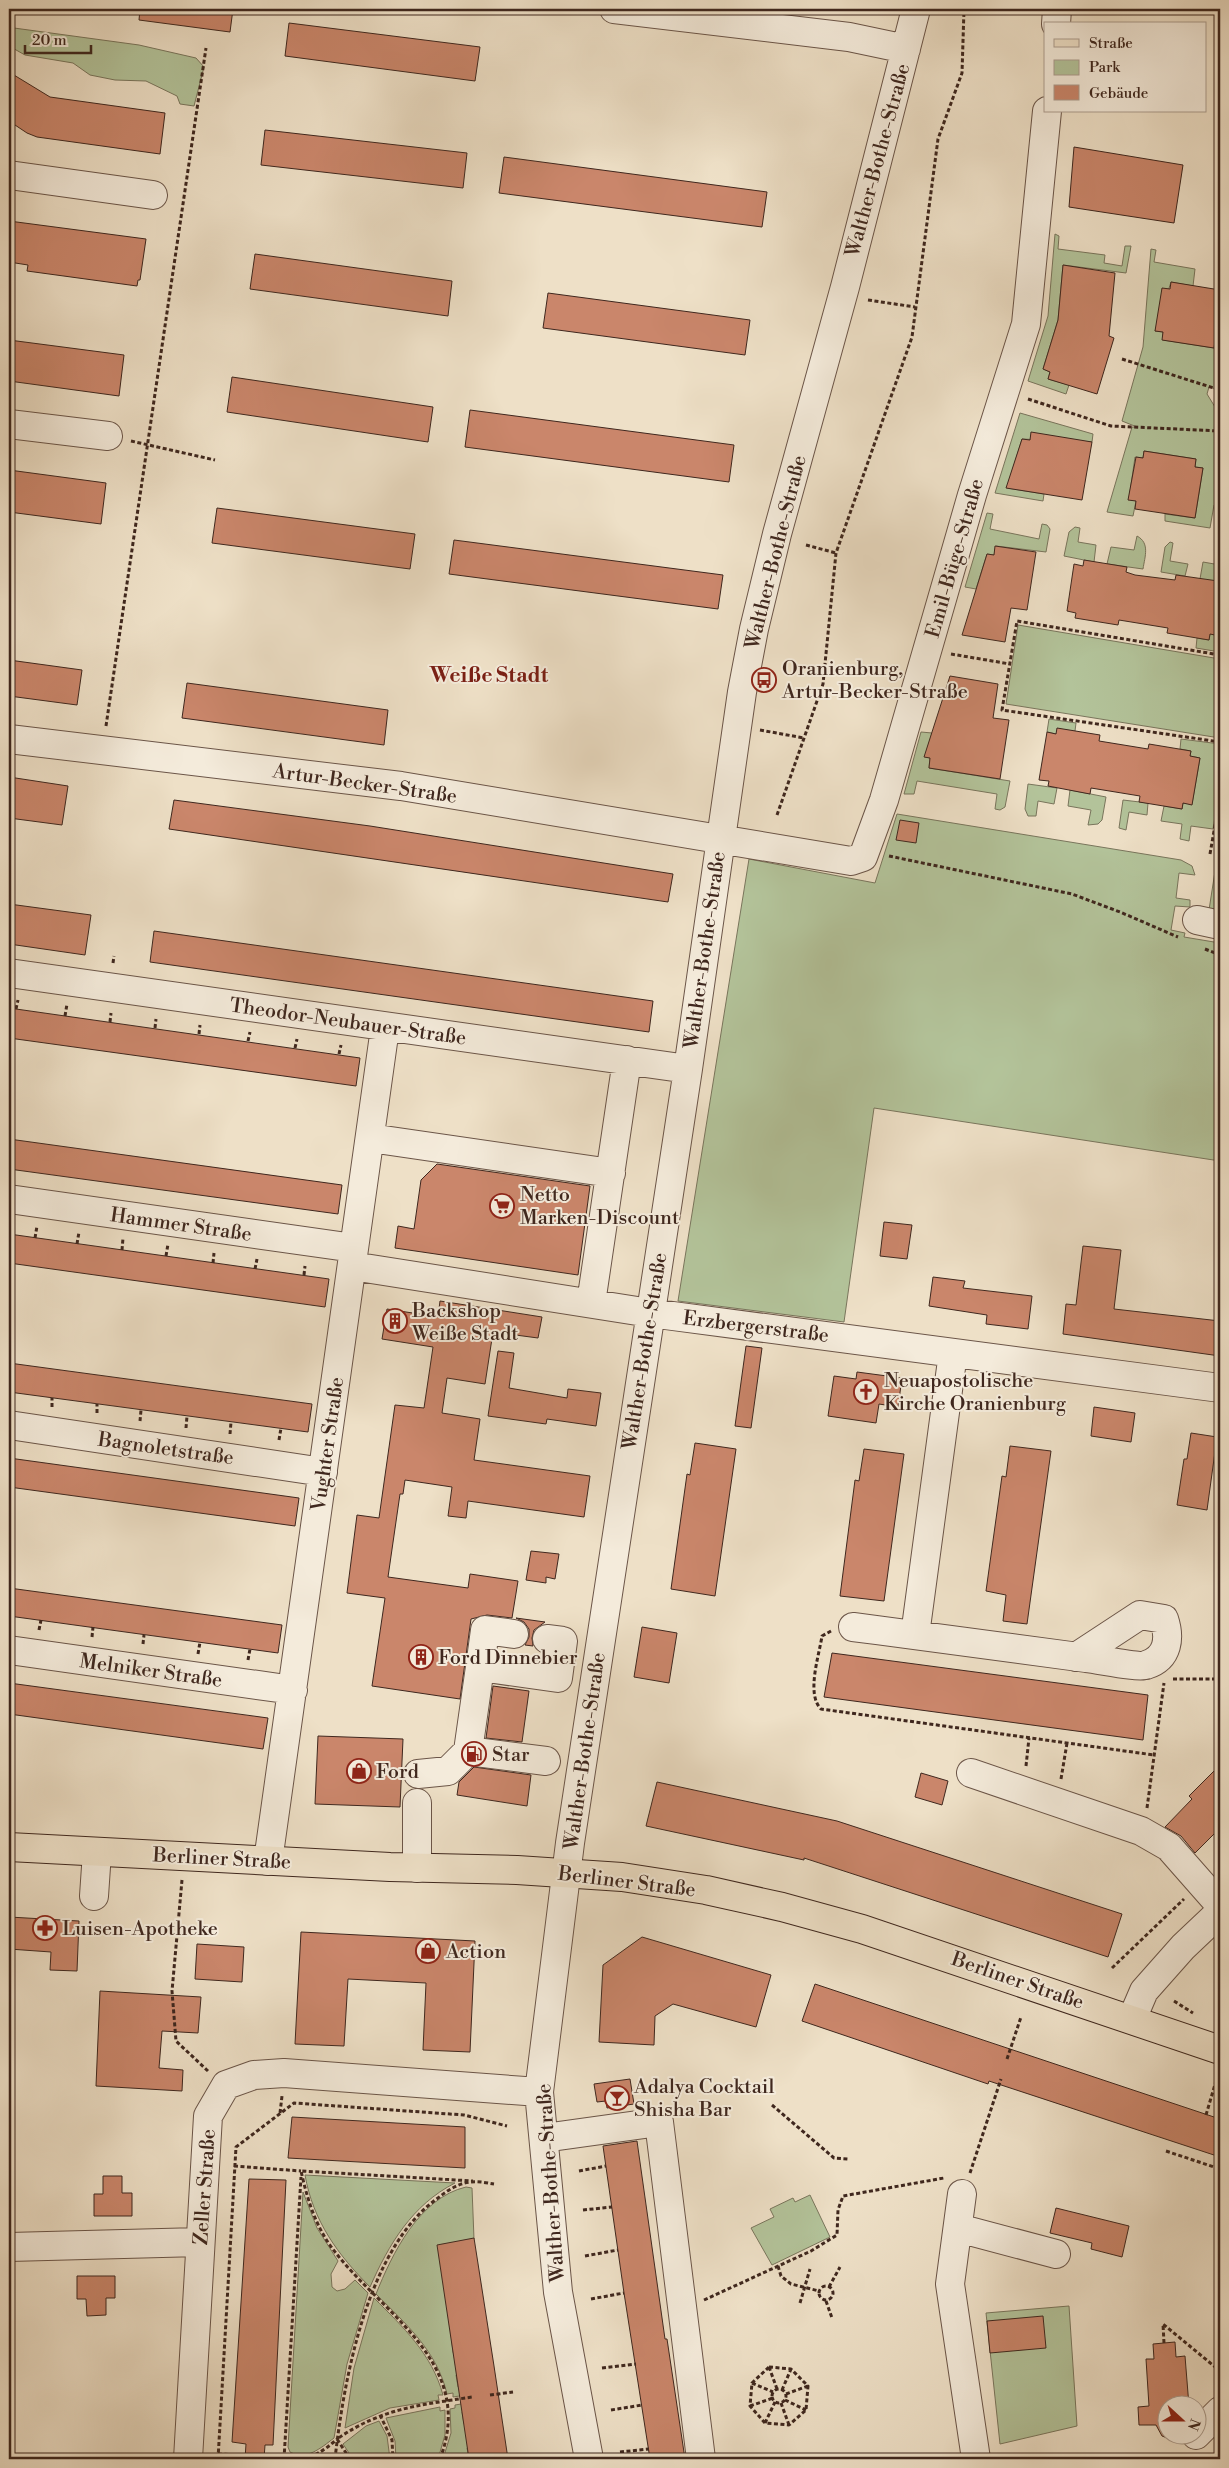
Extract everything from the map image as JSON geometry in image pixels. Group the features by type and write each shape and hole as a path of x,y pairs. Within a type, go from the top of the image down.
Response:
{"main road":[{"name":"Berliner Straße","path":"9,1847 417,1868 567,1873 641,1880 706,1890 782,1907 909,1944 1220,2050"}],"street":[{"name":"Walther-Bothe-Straße","path":"614,9 849,37 906,49"},
{"name":"Walther-Bothe-Straße","path":"589,2459 558,2292 539,2092 567,1873 688,1069 720,839 754,629 777,534 916,9"},
{"path":"1056,22 1058,9"},
{"name":"Emil-Büge-Straße","path":"720,839 851,861 863,857 884,800 972,495 1026,324 1047,112"},
{"path":"9,175 153,195"},
{"path":"9,424 108,436"},
{"name":"Artur-Becker-Straße","path":"9,740 103,749 401,786 720,839"},
{"name":"Theodor-Neubauer-Straße","path":"9,973 385,1028 688,1069"},
{"name":"Vughter Straße","path":"268,1861 385,1028"},
{"path":"592,1303 627,1060"},
{"path":"370,1138 611,1173"},
{"name":"Hammer Straße","path":"9,1199 353,1257"},
{"name":"Erzbergerstraße","path":"353,1257 650,1313 1220,1388"},
{"path":"915,1635 953,1353"},
{"name":"Bagnoletstraße","path":"9,1425 323,1472"},
{"path":"854,1627 1076,1656"},
{"path":"418,1774 448,1771 468,1751 485,1630 514,1634"},
{"path":"480,1667 558,1678 563,1641 547,1639"},
{"name":"Melniker Straße","path":"9,1650 292,1690"},
{"path":"468,1751 546,1761"},
{"path":"971,1773 1141,1831 1169,1847 1220,1905"},
{"path":"417,1803 417,1868"},
{"path":"94,1896 97,1852"},
{"path":"1132,2019 1144,1991 1183,1947 1220,1912"},
{"path":"226,2085 254,2075 284,2074 539,2092"},
{"name":"Zeller Straße","path":"188,2459 208,2116 226,2085"},
{"path":"544,2138 659,2122 701,2459"},
{"path":"960,2180 958,2228 950,2284 976,2459"},
{"path":"958,2228 1056,2254"},
{"path":"9,2247 200,2242"},
{"path":"1206,2426 1220,2411"}],"path":[{"path":"777,815 823,684 836,553 912,337 938,139 962,73 964,9"},
{"path":"103,749 146,444 206,48"},
{"path":"868,300 915,307"},
{"path":"1122,359 1220,390"},
{"path":"1019,396 1111,426 1220,431"},
{"path":"108,436 216,460"},
{"path":"806,545 836,553"},
{"path":"1220,655 1017,621 1002,710 1220,742"},
{"path":"942,653 1010,664"},
{"path":"765,731 804,738"},
{"path":"1210,854 1220,797"},
{"path":"881,854 1072,894 1120,912 1182,939 1209,922"},
{"path":"854,1627 830,1631 822,1636 813,1694 815,1704 820,1709 1154,1755"},
{"path":"1141,1831 1146,1820 1165,1678 1220,1679"},
{"path":"1025,1775 1029,1738"},
{"path":"1053,1779 1061,1780 1067,1743"},
{"path":"183,1856 172,1991 176,2041 199,2065 226,2085"},
{"path":"1112,1968 1201,1883"},
{"path":"1007,2059 1021,2017"},
{"path":"681,2310 778,2266 837,2235 838,2210 843,2196 960,2180 1001,2079"},
{"path":"1206,2115 1216,2081"},
{"path":"218,2459 236,2147 294,2103 464,2115 507,2126"},
{"path":"772,2104 834,2158 848,2159"},
{"path":"1166,2151 1220,2168"},
{"path":"234,2166 473,2181 494,2184"},
{"path":"579,2171 606,2166"},
{"path":"301,2171 308,2202 326,2238 349,2269 427,2350 442,2380 446,2401 447,2436 440,2459"},
{"path":"284,2459 301,2171"},
{"path":"335,2459 350,2366 372,2293 394,2246 420,2210 459,2185 473,2181"},
{"path":"582,2210 612,2206"},
{"path":"585,2256 618,2250"},
{"path":"778,2266 781,2276 791,2284 819,2291"},
{"path":"829,2287 840,2267"},
{"path":"800,2303 810,2269"},
{"path":"819,2291 822,2287 829,2287"},
{"path":"826,2301 833,2295 829,2287"},
{"path":"819,2291 820,2298 826,2301 832,2318"},
{"path":"591,2299 624,2293"},
{"path":"1164,2343 1164,2324 1220,2371"},
{"path":"602,2368 636,2364"},
{"path":"769,2367 777,2389"},
{"path":"769,2367 791,2369 808,2386 806,2410 788,2425 765,2423 750,2406 752,2383 769,2367"},
{"path":"782,2390 791,2369"},
{"path":"752,2383 773,2392"},
{"path":"786,2394 808,2386"},
{"path":"777,2389 782,2390 786,2394 785,2400 781,2403 775,2402 772,2398 773,2392 777,2389"},
{"path":"490,2395 513,2392"},
{"path":"264,2457 299,2459 319,2454 337,2439 380,2415 393,2410 472,2397"},
{"path":"750,2406 772,2398"},
{"path":"785,2400 806,2410"},
{"path":"765,2423 775,2402"},
{"path":"781,2403 788,2425"},
{"path":"611,2410 642,2405"},
{"path":"380,2415 392,2440 393,2459"},
{"path":"337,2439 350,2459"},
{"path":"620,2452 649,2449"},
{"path":"218,2454 245,2455"}],"green space":[{"path":"14,28 139,45 196,58 204,67 194,106 180,104 177,96 146,81 115,80 90,75 73,63 25,55 9,46 9,31"},
{"path":"1055,234 1059,236 1058,249 1105,255 1104,263 1122,266 1125,246 1131,246 1126,273 1063,265 1058,320 1043,369 1050,372 1048,379 1069,385 1066,394 1028,381 1048,316"},
{"path":"1151,249 1156,250 1154,262 1195,269 1193,286 1171,282 1155,331 1163,332 1163,340 1214,348 1215,341 1220,342 1220,390 1209,387 1207,394 1215,407 1220,408 1220,438 1217,461 1220,461 1220,506 1214,505 1210,528 1165,521 1165,514 1195,518 1203,468 1195,467 1196,459 1144,451 1143,458 1135,457 1129,499 1136,501 1133,516 1107,512 1132,427 1137,427 1122,421 1143,347"},
{"path":"1020,413 1093,434 1092,442 1022,439 1007,488 1044,494 1043,501 995,493"},
{"path":"987,513 993,514 990,529 1039,539 1042,524 1047,525 1050,529 1046,552 996,546 994,555 987,554 976,589 965,587"},
{"path":"1075,527 1080,528 1078,542 1096,545 1094,562 1064,556 1069,532"},
{"path":"1137,536 1144,542 1145,546 1143,569 1107,564 1111,547 1134,550"},
{"path":"1170,542 1173,543 1170,561 1188,564 1185,576 1161,572 1165,547"},
{"path":"1203,562 1220,565 1220,587 1200,579"},
{"path":"1018,625 1220,659 1220,738 1006,704"},
{"path":"1220,630 1220,652 1196,648 1197,638 1209,640 1210,634 1219,636"},
{"path":"1049,719 1076,723 1075,731 1056,734 1047,732"},
{"path":"921,732 932,733 925,757 930,758 929,768 1010,781 1005,807 1000,810 995,809 997,794 917,781 914,794 904,794"},
{"path":"1181,739 1220,744 1220,787 1213,829 1191,826 1189,841 1180,839 1182,824 1161,821 1164,806 1182,809 1183,803 1192,804 1200,758 1190,756 1191,751 1180,749"},
{"path":"1028,784 1057,788 1054,804 1038,801 1036,816 1028,816 1025,809"},
{"path":"1070,790 1106,797 1102,820 1098,824 1088,825 1091,810 1068,806"},
{"path":"1123,800 1148,803 1147,815 1129,812 1126,830 1119,828"},
{"path":"897,814 1181,860 1192,866 1195,875 1179,873 1176,898 1190,900 1190,907 1175,906 1171,930 1185,933 1184,937 1220,943 1220,1161 874,1108 844,1322 678,1301 749,859 875,883"},
{"path":"1220,839 1220,916 1209,910"},
{"path":"305,2175 455,2183 426,2202 414,2214 394,2241 370,2287 337,2250 328,2236 314,2207"},
{"path":"466,2187 472,2188 474,2239 441,2245 453,2352 460,2374 456,2375 458,2387 472,2394 453,2397 453,2393 447,2394 436,2364 428,2351 409,2327 376,2294 399,2245 421,2215 449,2193"},
{"path":"303,2192 317,2228 338,2261 331,2274 332,2287 337,2291 345,2289 355,2280 368,2293 347,2364 334,2438 313,2452 302,2455 290,2452 288,2447"},
{"path":"810,2195 830,2237 772,2265 751,2228 774,2217 770,2209 793,2198 795,2202"},
{"path":"374,2298 406,2331 424,2354 432,2367 443,2395 438,2395 439,2400 390,2408 345,2428 354,2368"},
{"path":"1069,2306 1077,2426 1000,2444 986,2313"},
{"path":"473,2402 462,2412 464,2424 468,2424 471,2447 467,2448 469,2459 443,2459 451,2433 450,2409 455,2408 455,2405"},
{"path":"440,2407 440,2411 445,2410 445,2435 438,2459 396,2459 395,2441 386,2418"},
{"path":"379,2421 387,2436 390,2459 353,2459 343,2444 366,2426"}],"building":[{"path":"140,9 233,9 230,32 139,20"},
{"path":"289,23 480,47 475,81 285,56"},
{"path":"9,72 50,97 165,113 160,154 37,137 27,133 9,121"},
{"path":"265,130 467,153 463,188 261,165"},
{"path":"1074,147 1183,165 1174,223 1069,207"},
{"path":"504,157 767,192 762,227 499,193"},
{"path":"9,221 146,239 140,280 138,280 137,286 27,271 28,265 9,262"},
{"path":"255,254 452,281 448,316 250,289"},
{"path":"1063,265 1115,273 1109,336 1114,338 1097,394 1048,379 1050,372 1043,369 1058,320"},
{"path":"1171,282 1220,290 1220,342 1215,341 1214,348 1162,340 1163,332 1155,331 1162,288 1170,289"},
{"path":"548,293 750,320 745,355 543,328"},
{"path":"9,340 124,355 119,396 9,381"},
{"path":"232,377 433,407 428,442 227,412"},
{"path":"470,410 734,445 729,482 465,447"},
{"path":"1031,432 1092,442 1082,500 1006,488 1022,439 1030,440"},
{"path":"1144,451 1196,459 1195,467 1203,468 1195,518 1135,509 1136,501 1128,500 1136,457 1143,458"},
{"path":"9,470 106,483 101,524 9,512"},
{"path":"217,508 415,534 410,569 212,543"},
{"path":"454,540 723,575 718,609 449,574"},
{"path":"995,546 1036,552 1027,610 1011,608 1005,642 962,635 987,554 994,555"},
{"path":"1084,560 1127,567 1126,572 1135,575 1175,580 1176,575 1218,581 1218,587 1220,587 1220,636 1210,634 1209,640 1167,633 1168,628 1119,620 1118,625 1075,618 1076,613 1067,611 1074,564 1083,566"},
{"path":"9,660 82,670 77,705 9,696"},
{"path":"950,676 998,684 993,718 1009,720 1000,779 929,768 930,758 924,757"},
{"path":"187,683 388,710 384,745 182,718"},
{"path":"1057,728 1100,735 1099,741 1148,749 1149,744 1191,751 1190,756 1200,758 1192,805 1183,803 1182,809 1139,802 1140,796 1091,788 1090,794 1048,786 1049,781 1039,780 1047,732 1056,734"},
{"path":"9,777 68,786 62,825 9,818"},
{"path":"174,800 370,826 673,874 668,902 169,829"},
{"path":"900,820 919,823 916,843 896,840"},
{"path":"9,904 91,915 85,955 9,944"},
{"path":"154,931 653,1001 649,1032 150,962"},
{"path":"9,1008 360,1058 356,1086 9,1038"},
{"path":"9,1139 342,1185 338,1214 9,1169"},
{"name":"Netto Marken-Discount","path":"437,1164 590,1186 578,1275 395,1248 398,1226 414,1229 421,1180"},
{"path":"884,1222 912,1225 907,1259 880,1256"},
{"path":"9,1234 329,1279 325,1307 9,1263"},
{"path":"1083,1246 1121,1250 1114,1309 1220,1321 1220,1356 1063,1334 1066,1304 1076,1305"},
{"path":"933,1277 965,1281 963,1288 1032,1296 1028,1329 986,1324 987,1315 929,1306"},
{"path":"440,1301 542,1317 538,1338 493,1332 485,1384 447,1378 442,1413 480,1419 474,1460 590,1476 584,1517 468,1501 466,1518 448,1516 452,1487 405,1480 403,1494 400,1494 388,1577 468,1588 470,1574 518,1581 512,1618 487,1615 471,1619 460,1699 372,1686 385,1598 347,1593 357,1515 379,1518 395,1405 424,1408 433,1347 382,1339 387,1309 438,1317"},
{"path":"746,1346 762,1348 751,1428 735,1426"},
{"path":"498,1351 514,1353 509,1388 567,1398 568,1389 601,1393 596,1426 547,1419 546,1424 488,1416"},
{"path":"9,1363 312,1404 308,1432 9,1392"},
{"name":"Neuapostolische Kirche Oranienburg","path":"857,1372 902,1378 898,1407 879,1404 876,1423 828,1416 834,1376 856,1379"},
{"path":"1094,1407 1135,1413 1131,1442 1091,1436"},
{"path":"1191,1433 1217,1437 1207,1510 1177,1505 1184,1459 1187,1459"},
{"path":"695,1443 736,1449 715,1596 671,1589 687,1474 690,1475"},
{"path":"1010,1446 1051,1451 1027,1624 1003,1621 1006,1595 986,1591 1002,1476 1006,1477"},
{"path":"864,1449 904,1454 884,1601 840,1596 855,1480 859,1481"},
{"path":"9,1458 299,1498 295,1526 9,1487"},
{"path":"531,1551 559,1554 555,1579 546,1577 546,1583 526,1580"},
{"path":"9,1588 282,1625 278,1653 9,1616"},
{"path":"516,1618 545,1622 534,1630 533,1646 525,1645 529,1637 529,1629 524,1622"},
{"path":"642,1627 677,1633 669,1683 634,1677"},
{"path":"832,1653 1148,1695 1143,1740 824,1697"},
{"path":"9,1683 268,1718 263,1749 9,1714"},
{"path":"493,1686 529,1691 522,1742 486,1738"},
{"name":"Ford","path":"318,1736 403,1739 400,1807 315,1804"},
{"path":"1220,1765 1220,1828 1195,1853 1181,1836 1165,1827 1192,1799 1189,1796"},
{"path":"474,1767 531,1775 527,1806 457,1795 459,1782"},
{"path":"921,1773 948,1781 942,1805 915,1797"},
{"path":"657,1782 837,1821 1122,1914 1108,1957 804,1858 804,1860 646,1826"},
{"path":"9,1917 79,1921 77,1971 50,1970 51,1952 9,1949"},
{"path":"301,1932 475,1941 470,2052 423,2050 426,1983 348,1979 344,2046 295,2044"},
{"path":"642,1937 771,1975 756,2027 673,2004 655,2016 654,2045 599,2042 603,1965"},
{"path":"197,1944 244,1947 242,1982 195,1979"},
{"path":"815,1984 1220,2119 1220,2157 989,2081 988,2084 802,2021"},
{"path":"100,1991 201,1997 198,2033 162,2031 159,2068 183,2070 182,2091 96,2086"},
{"path":"630,2079 634,2104 607,2108 606,2101 597,2102 594,2084"},
{"path":"292,2117 465,2127 465,2168 288,2158"},
{"path":"637,2141 665,2339 667,2339 685,2459 650,2459 624,2293 603,2146"},
{"path":"103,2176 122,2176 122,2193 132,2193 132,2216 94,2216 94,2194 103,2194"},
{"path":"249,2179 286,2180 273,2445 265,2445 264,2459 245,2459 246,2444 232,2442"},
{"path":"1056,2208 1129,2226 1122,2257 1091,2249 1092,2243 1050,2233"},
{"path":"474,2238 508,2459 469,2459 437,2245"},
{"path":"77,2276 115,2276 115,2298 106,2298 106,2315 87,2316 86,2299 77,2299"},
{"path":"1043,2316 1046,2348 990,2353 987,2321"},
{"path":"1175,2342 1176,2357 1185,2356 1188,2396 1156,2396 1156,2425 1139,2425 1138,2407 1149,2406 1146,2359 1154,2359 1153,2344"}],"place":[{"name":"Oranienburg, Artur-Becker-Straße","path":"764,680"},
{"name":"Netto Marken-Discount","path":"502,1206"},
{"name":"Backshop Weiße Stadt","path":"395,1321"},
{"name":"Neuapostolische Kirche Oranienburg","path":"866,1392"},
{"name":"Ford Dinnebier","path":"421,1657"},
{"name":"Star","path":"474,1754"},
{"name":"Ford","path":"359,1771"},
{"name":"Luisen-Apotheke","path":"45,1928"},
{"name":"Action","path":"428,1951"},
{"name":"Adalya Cocktail Shisha Bar","path":"617,2098"}],"district":[{"name":"Weiße Stadt","path":"489,675"}]}
